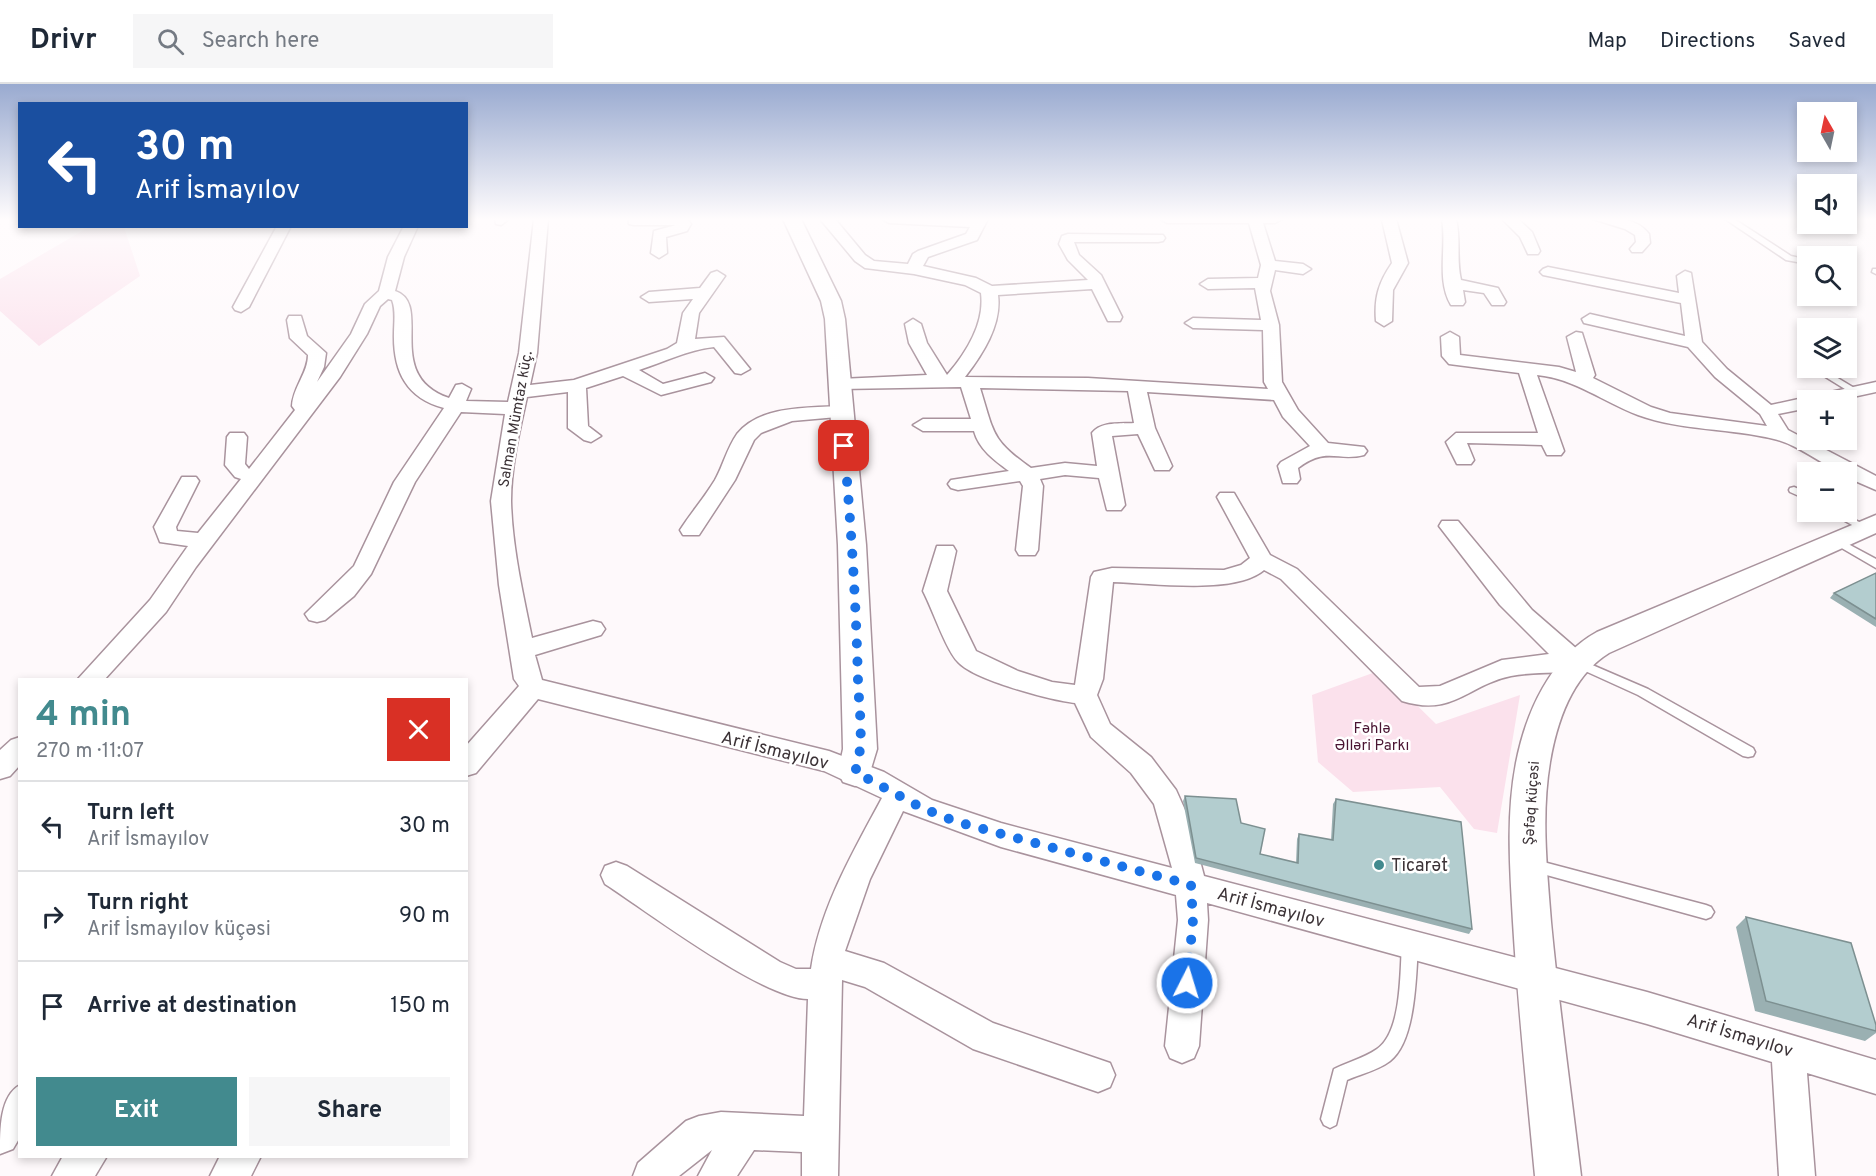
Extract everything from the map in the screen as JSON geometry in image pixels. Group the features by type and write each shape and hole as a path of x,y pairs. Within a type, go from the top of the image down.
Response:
{"street":[{"path":"241,307 261,270"},
{"path":"91,678 158,606 253,476 304,414 359,334 373,304 386,293 392,270"},
{"name":"Salman Mümtaz küç.","path":"533,687 527,679 510,585 501,501 502,475 528,352 536,270"},
{"path":"816,270 831,301 835,319 857,644 860,749 855,772"},
{"path":"871,270 874,273 904,270"},
{"path":"918,270 970,281 988,291 1098,284"},
{"path":"1087,270 1093,275 1114,317"},
{"path":"1267,270 1262,291 1270,325 1273,382 1278,395 1322,448"},
{"path":"1384,321 1381,300 1386,281 1395,270"},
{"path":"1450,270 1457,302"},
{"path":"1548,272 1688,300"},
{"path":"649,297 703,293 711,289 717,276"},
{"path":"1685,276 1694,343 1721,373 1767,411 1781,434"},
{"path":"1208,284 1263,283"},
{"path":"1453,285 1492,291 1498,302"},
{"path":"953,381 963,369 986,325 991,298 988,291"},
{"path":"386,293 398,297 402,303 403,357 410,383 429,396 519,400 577,385 673,353 685,345 718,341 741,369"},
{"path":"685,345 691,314 703,293"},
{"path":"1590,319 1694,343"},
{"path":"295,320 299,338 317,353 318,361 301,397 304,414"},
{"path":"1193,323 1270,325"},
{"path":"914,324 918,342 953,381 998,454 1027,474 1034,486 1027,550"},
{"path":"1576,336 1579,355 1585,369 1583,380"},
{"path":"1450,337 1450,356 1455,360 1559,372 1583,380 1644,411 1668,418 1781,434 1876,483"},
{"path":"624,369 661,390 705,378"},
{"path":"1464,460 1456,442 1462,438 1551,445 1526,369"},
{"path":"840,384 953,381 1136,385 1278,395"},
{"path":"577,385 578,428 591,436"},
{"path":"1136,385 1145,428 1162,466"},
{"path":"1857,392 1876,387"},
{"path":"317,614 353,582 367,563 394,501 459,398"},
{"path":"1767,411 1797,404"},
{"path":"691,530 725,480 745,437 754,429 784,417 842,412"},
{"path":"923,425 980,425"},
{"path":"1114,505 1102,433 1109,430 1145,428"},
{"path":"237,436 236,465 242,473 253,476"},
{"path":"1290,478 1288,466 1322,448 1357,451"},
{"path":"958,484 1065,469 1107,473"},
{"path":"189,481 165,527 168,537 204,541"},
{"path":"1227,497 1262,560 1289,574 1411,694 1421,698 1434,698 1500,670 1533,663 1576,662"},
{"path":"1450,526 1518,614 1547,641 1576,662"},
{"name":"Şəfəq küçəsi","path":"1558,1176 1537,980 1528,864 1527,820 1533,761 1546,716 1576,662 1621,633 1853,526"},
{"path":"945,551 935,591 967,657 1009,677 1051,691 1084,695"},
{"path":"1182,1046 1193,920 1191,885 1175,819 1166,798 1141,765 1100,730 1084,695 1090,679 1102,578 1112,575 1224,577 1249,572 1262,560"},
{"path":"522,650 593,629"},
{"path":"468,763 533,687"},
{"name":"Arif İsmayılov","path":"533,687 829,762 855,772 922,808 957,822 1647,1008 1876,1077"},
{"path":"0,768 18,749"},
{"path":"819,1176 830,946 855,878 898,794"},
{"path":"616,875 769,973 796,984 827,973 873,974 985,1037 1098,1075"},
{"path":"1788,1050 1797,1176"},
{"path":"0,1136 18,1105"},
{"path":"651,1176 699,1134 721,1130 820,1135"},
{"path":"716,1176 744,1132"},
{"path":"70,1176 87,1158"},
{"path":"228,1176 242,1158"}],"lane":[{"path":"1832,378 1853,390"},
{"path":"1853,526 1876,564"},
{"path":"1576,662 1643,692 1748,752"},
{"path":"1528,864 1706,912"},
{"path":"1330,1119 1340,1075 1361,1063 1385,1055 1401,1031 1410,945"}],"green space":[{"path":"15,270 138,270 140,276 39,346 0,311 0,279"},
{"name":"Fəhlə Əlləri Parkı","path":"1381,670 1436,724 1520,695 1497,833 1474,829 1440,787 1353,792 1318,762 1312,695"}],"building":[{"path":"1876,573 1876,619 1834,593"},
{"name":"Ticarət","path":"1185,796 1236,799 1241,823 1265,829 1260,854 1298,863 1299,834 1333,840 1336,799 1461,822 1472,929 1196,858"},
{"path":"1746,917 1851,943 1876,1031 1766,1001"}],"place":[{"name":"Ticarət","path":"1379,865"}],"route":[{"path":"844,446 857,653 860,749 855,772 874,780 922,808 957,822 1191,885 1193,920 1187,983"}]}
